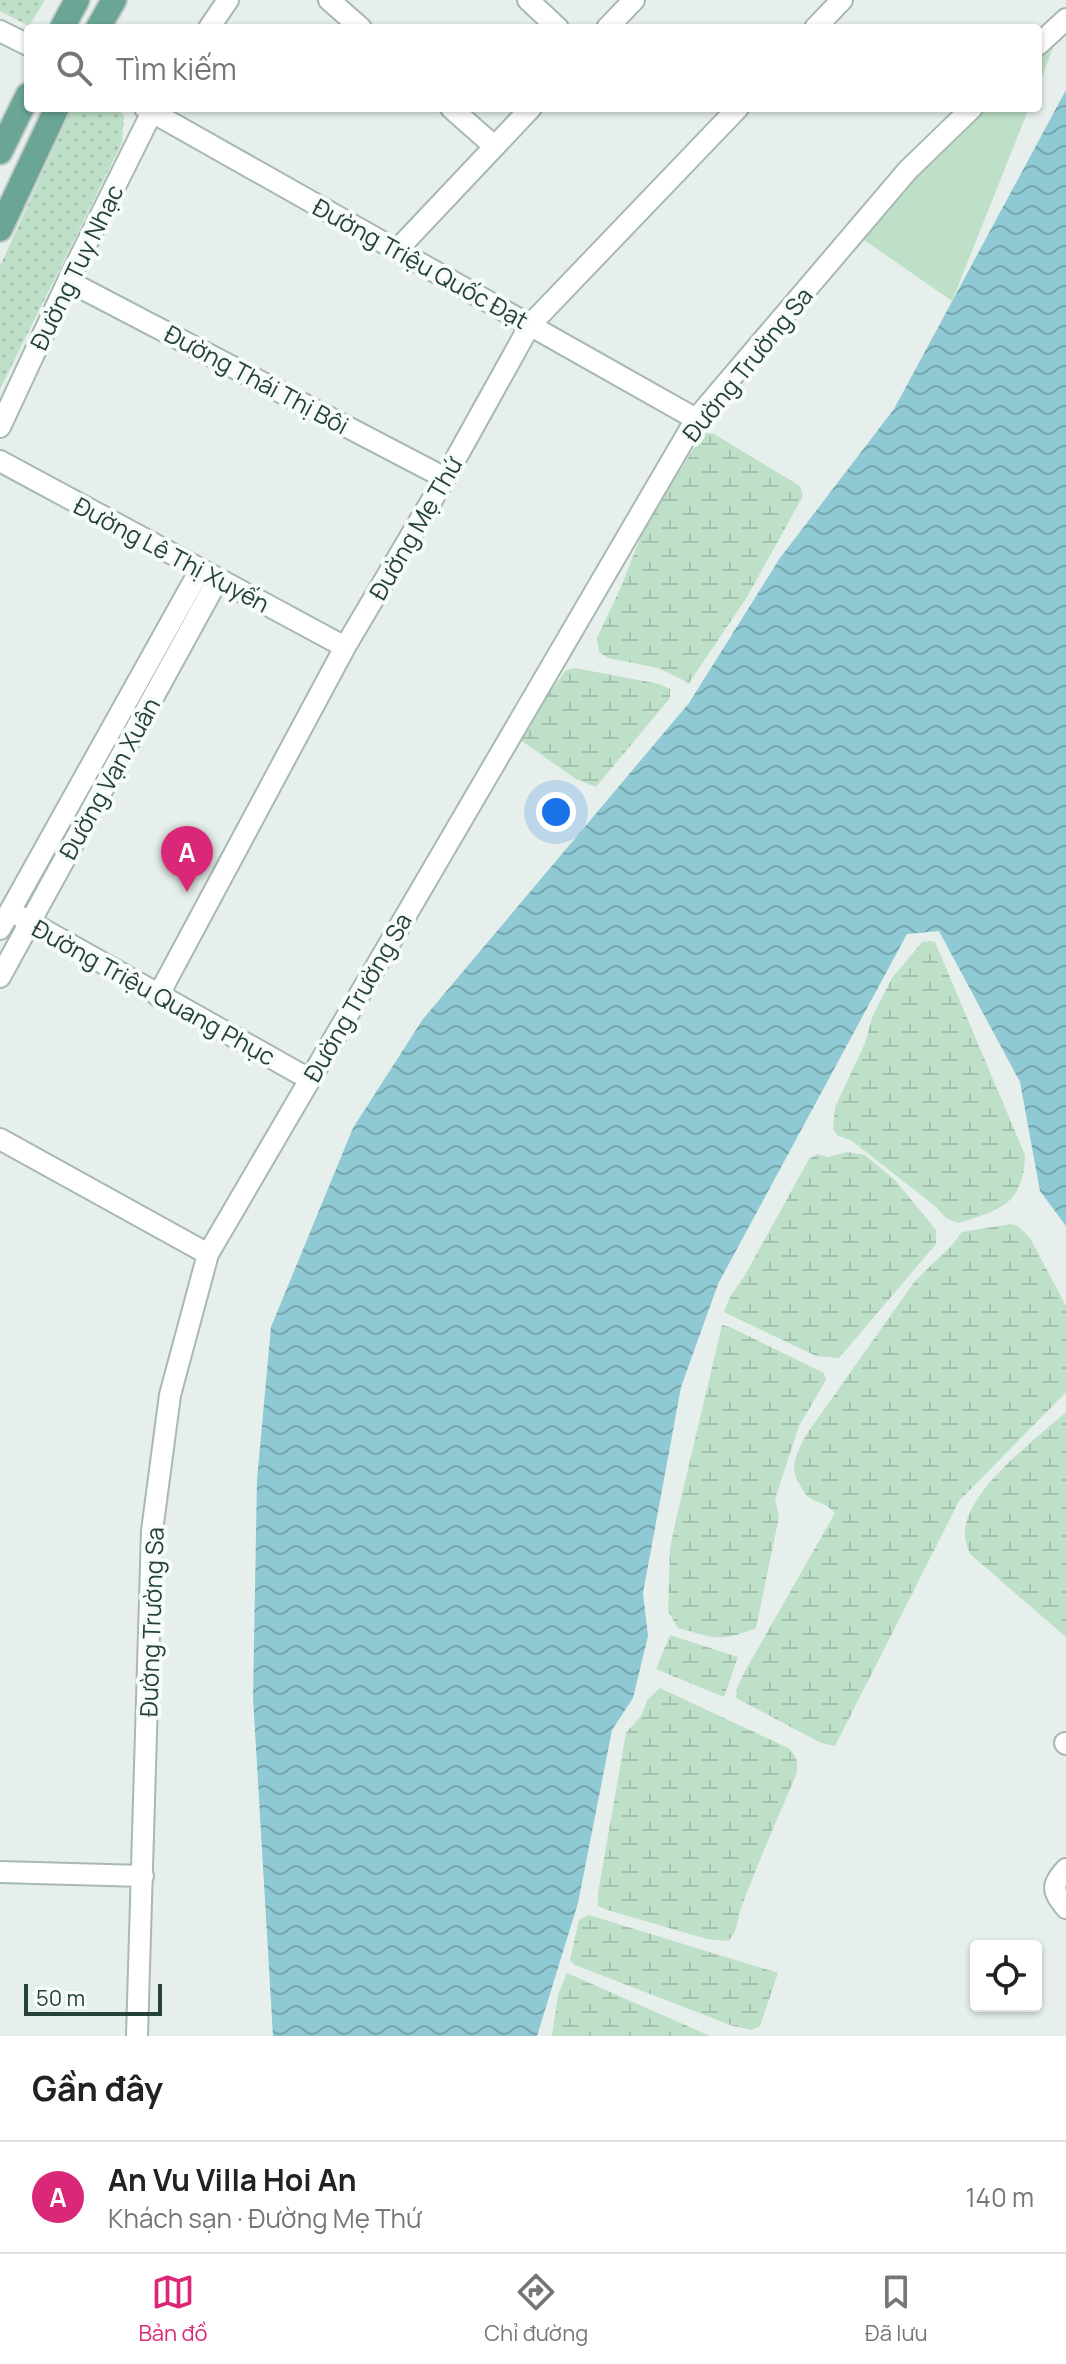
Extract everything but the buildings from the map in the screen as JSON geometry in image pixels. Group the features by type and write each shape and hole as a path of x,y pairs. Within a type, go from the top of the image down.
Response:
{"main road":[{"path":"64,24 77,0"},
{"path":"100,24 114,0"},
{"path":"0,152 24,103"},
{"path":"0,229 55,112"}],"street":[{"path":"212,24 228,0"},
{"path":"329,0 356,24"},
{"path":"528,0 554,24"},
{"path":"611,24 634,0"},
{"path":"819,24 842,0"},
{"path":"1042,41 1066,19"},
{"path":"0,31 24,43"},
{"name":"Đường Tuy Nhạc","path":"0,427 150,112"},
{"name":"Đường Triệu Quốc Đạt","path":"156,112 696,419"},
{"path":"456,112 494,146"},
{"path":"397,250 527,112"},
{"name":"Đường Mẹ Thứ","path":"158,996 345,647 445,478 530,325 734,112"},
{"name":"Đường Trường Sa","path":"137,2036 152,1531 170,1395 208,1254 696,419 908,170 968,112"},
{"name":"Đường Thái Thị Bôi","path":"68,281 445,478"},
{"name":"Đường Lê Thị Xuyến","path":"0,461 345,647"},
{"name":"Đường Vạn Xuân","path":"0,929 5,908 209,575"},
{"name":"Đường Vạn Xuân","path":"0,977 209,575"},
{"name":"Đường Triệu Quang Phục","path":"5,908 309,1079"},
{"path":"0,1139 208,1254"},
{"path":"1066,1869 1055,1882 1055,1888 1066,1908"},
{"path":"0,1872 143,1876"}],"green space":[{"path":"0,0 45,0 30,24 0,11"},
{"path":"1053,32 1053,48 1042,77 1042,42"},
{"path":"120,112 124,116 122,143 0,389 0,266 70,113"},
{"path":"968,112 1027,112 952,301 854,233"},
{"path":"704,433 714,434 800,486 803,496 747,597 689,683 658,668 608,658 599,652 597,638 647,521"},
{"path":"575,668 659,684 670,689 670,698 596,787 576,779 516,737 566,670"},
{"path":"922,942 935,942 1025,1155 1020,1185 1014,1195 997,1209 958,1223 946,1218 935,1206 833,1129 835,1107 865,1043 873,1015 892,978"},
{"path":"847,1152 865,1155 895,1180 936,1230 936,1244 839,1358 816,1356 724,1312 809,1159 817,1154 828,1157"},
{"path":"1011,1224 1018,1226 1030,1238 1066,1306 1066,1392 959,1501 835,1746 821,1743 736,1698 745,1671 835,1513 807,1496 803,1490 794,1466 797,1454 806,1435 915,1281 962,1232"},
{"path":"722,1325 824,1373 826,1380 799,1426 775,1499 779,1517 756,1628 733,1636 717,1637 678,1628 668,1611 670,1549"},
{"path":"1066,1412 1066,1637 970,1554 965,1533 969,1514 991,1481"},
{"path":"670,1635 738,1657 724,1697 656,1669"},
{"path":"660,1688 788,1748 796,1760 796,1775 728,1941 707,1939 598,1906 626,1733 641,1716 648,1699"},
{"path":"589,1915 778,1973 760,2026 752,2030 733,2026 575,1965 570,1960 579,1920"},
{"path":"567,1973 710,2036 552,2036 558,1995"}],"water":[{"path":"1066,90 1066,1226 1040,1191 1020,1082 939,931 907,934 718,1284 681,1387 643,1593 648,1636 633,1698 612,1730 578,1903 537,2036 273,2036 253,1697 257,1480 271,1327 353,1128 423,1019 689,703 780,558 894,409"}],"place":[{"name":"An Vu Villa Hoi An","path":"187,892"}]}
